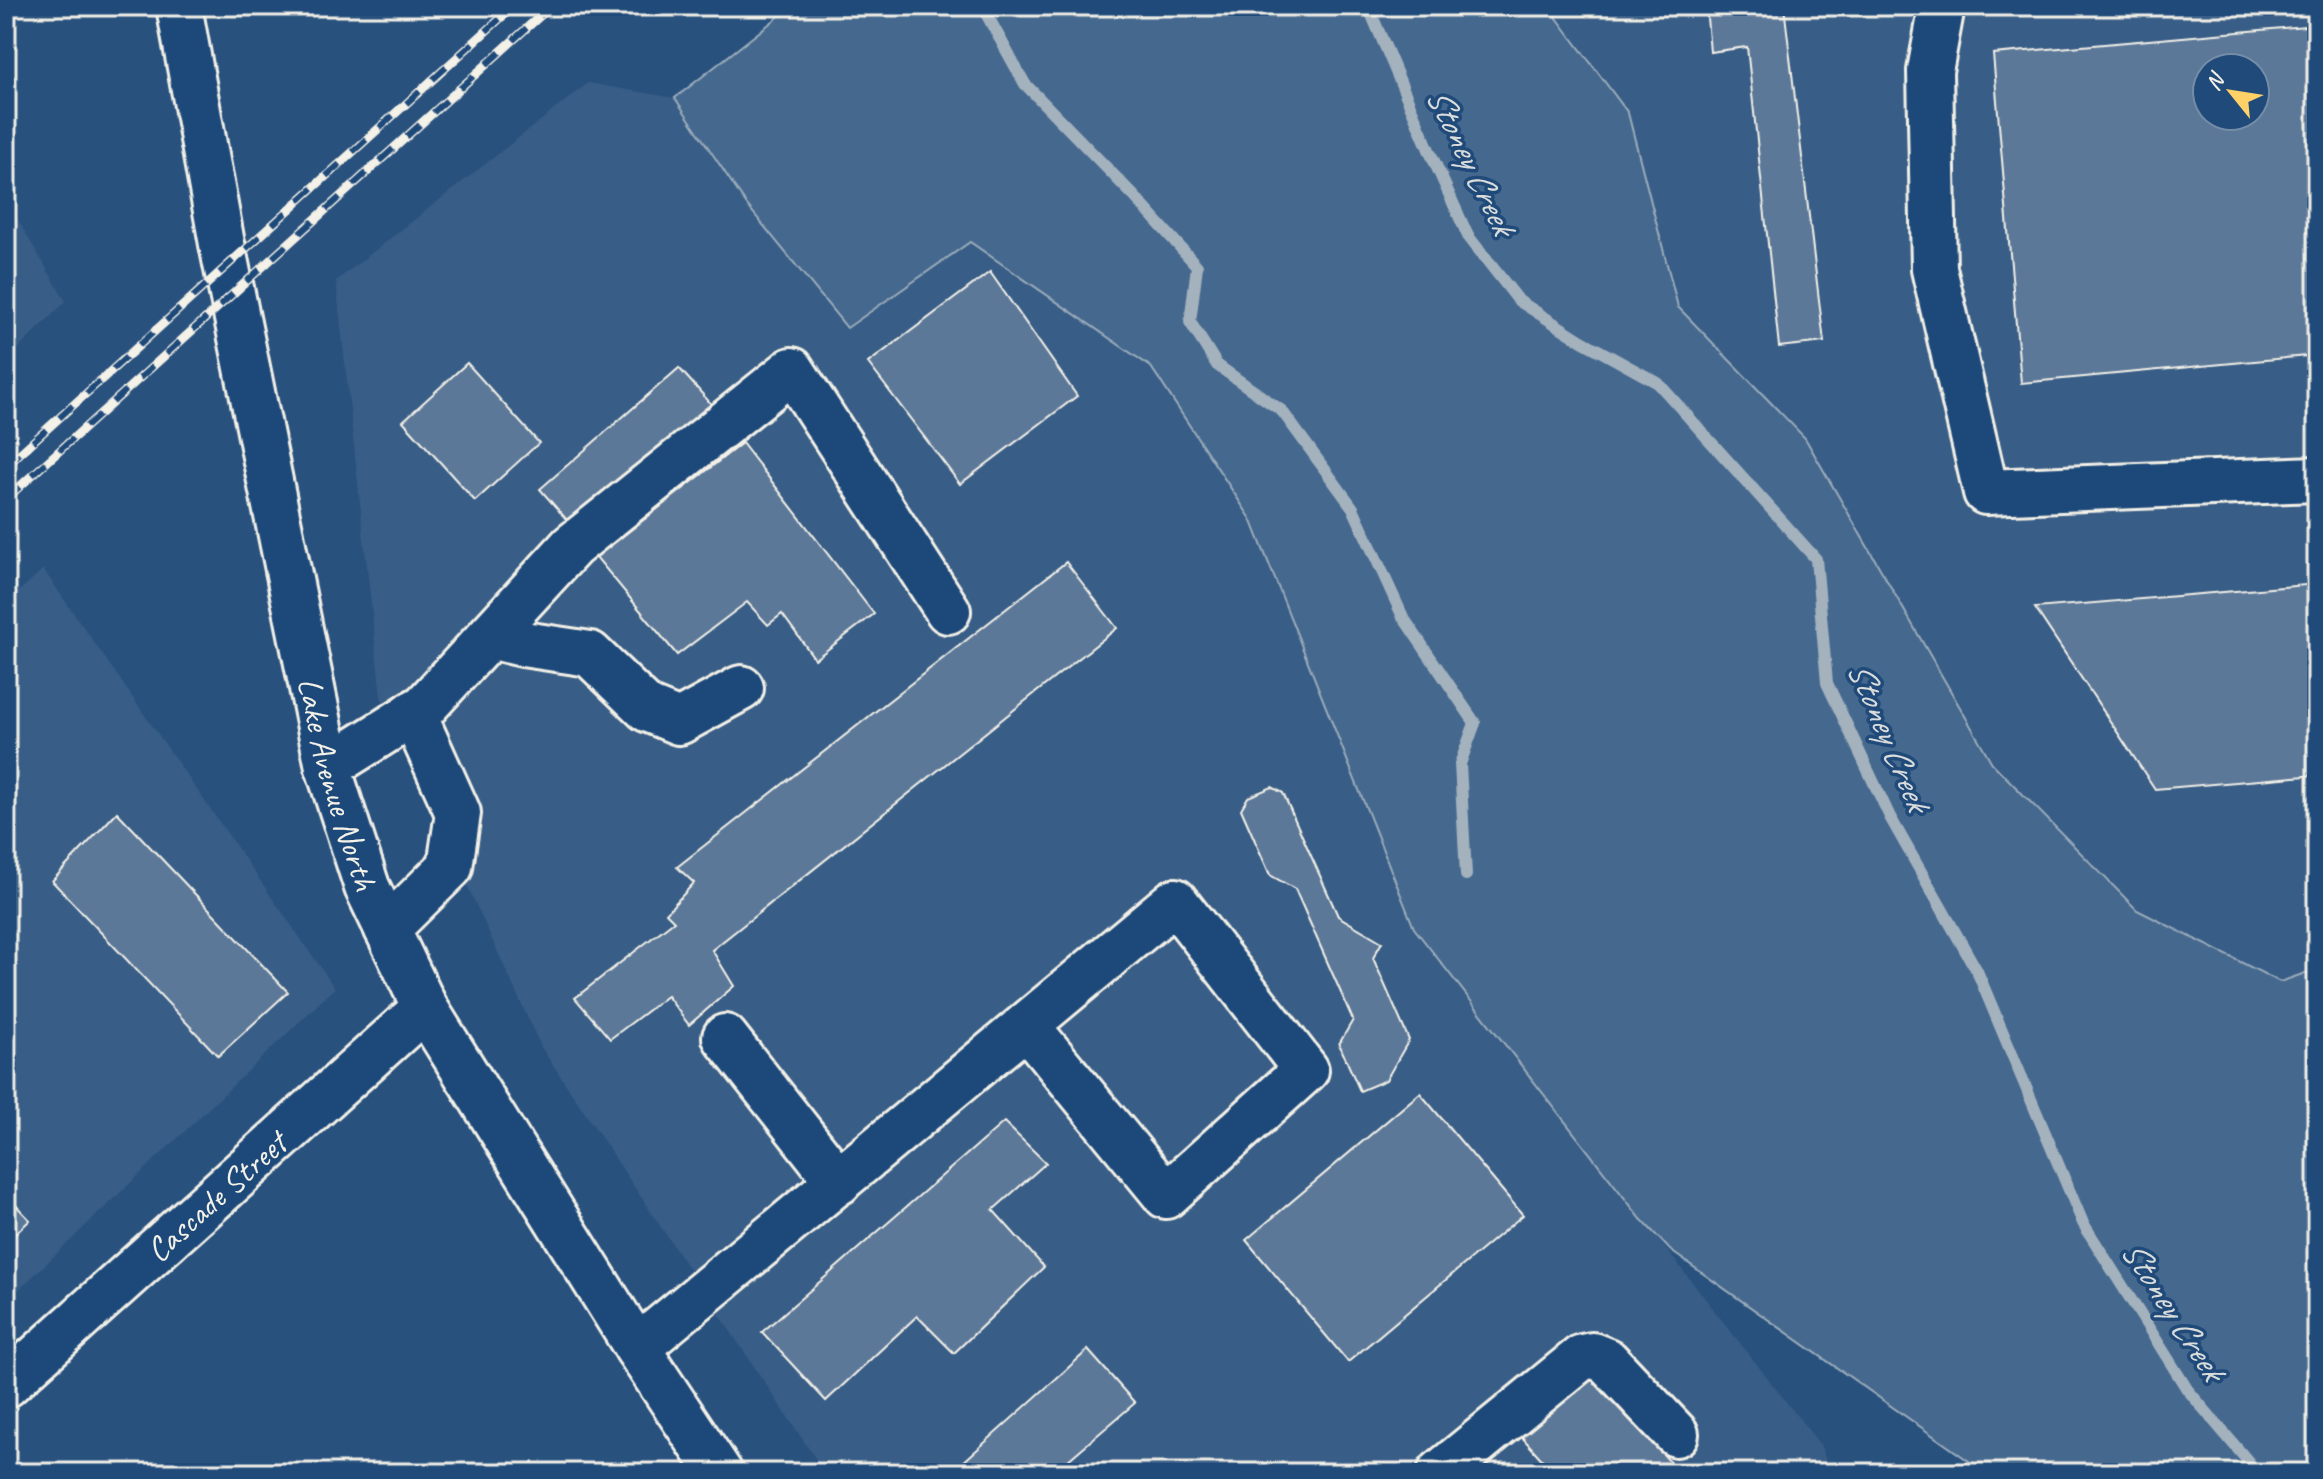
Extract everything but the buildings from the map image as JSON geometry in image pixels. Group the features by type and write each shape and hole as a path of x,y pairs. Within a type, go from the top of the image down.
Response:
{"street":[{"name":"Lake Avenue North","path":"179,6 224,256 328,767 367,887 425,1008 637,1348 720,1473"},
{"path":"1942,6 1930,71 1934,269 1986,492 2317,479"},
{"path":"328,767 425,706 572,546 792,370 948,611"},
{"path":"490,636 590,654 647,709 679,722 741,688"},
{"path":"387,929 450,867 458,813 413,713"},
{"path":"637,1348 1175,901 1306,1070 1166,1196 1026,1025"},
{"name":"Cascade Street","path":"6,1385 425,1008"},
{"path":"725,1037 839,1182"},
{"path":"1440,1473 1582,1357 1592,1355 1607,1361 1676,1434"}],"shaded area":[{"path":"792,6 1548,6 1628,113 1678,307 1805,438 1992,763 2137,910 2280,982 2317,969 2317,1473 1986,1473 1671,1251 1641,1219 1414,928 1251,519 1151,367 970,242 847,328 746,204 675,98"},
{"path":"1548,6 2317,6 2317,969 2280,982 2137,910 1992,763 1805,438 1677,307 1628,113"},
{"path":"588,83 675,98 746,204 847,328 970,242 1151,367 1251,519 1414,928 1821,1446 1830,1473 825,1473 541,1047 381,697 336,281"},
{"path":"6,200 66,301 6,361"},
{"path":"43,569 335,988 6,1302 6,603"}],"waterway":[{"path":"982,6 1025,84 1197,266 1190,322 1217,365 1282,411 1353,508 1403,617 1475,723 1460,764 1466,875"},
{"name":"Stoney Creek","path":"1368,6 1468,236 1519,301 1582,341 1658,383 1816,559 1827,683 1890,817 1977,971 2083,1223 2187,1389 2258,1473"}],"railway":[{"path":"6,466 514,6"},
{"path":"6,499 551,6"}]}
